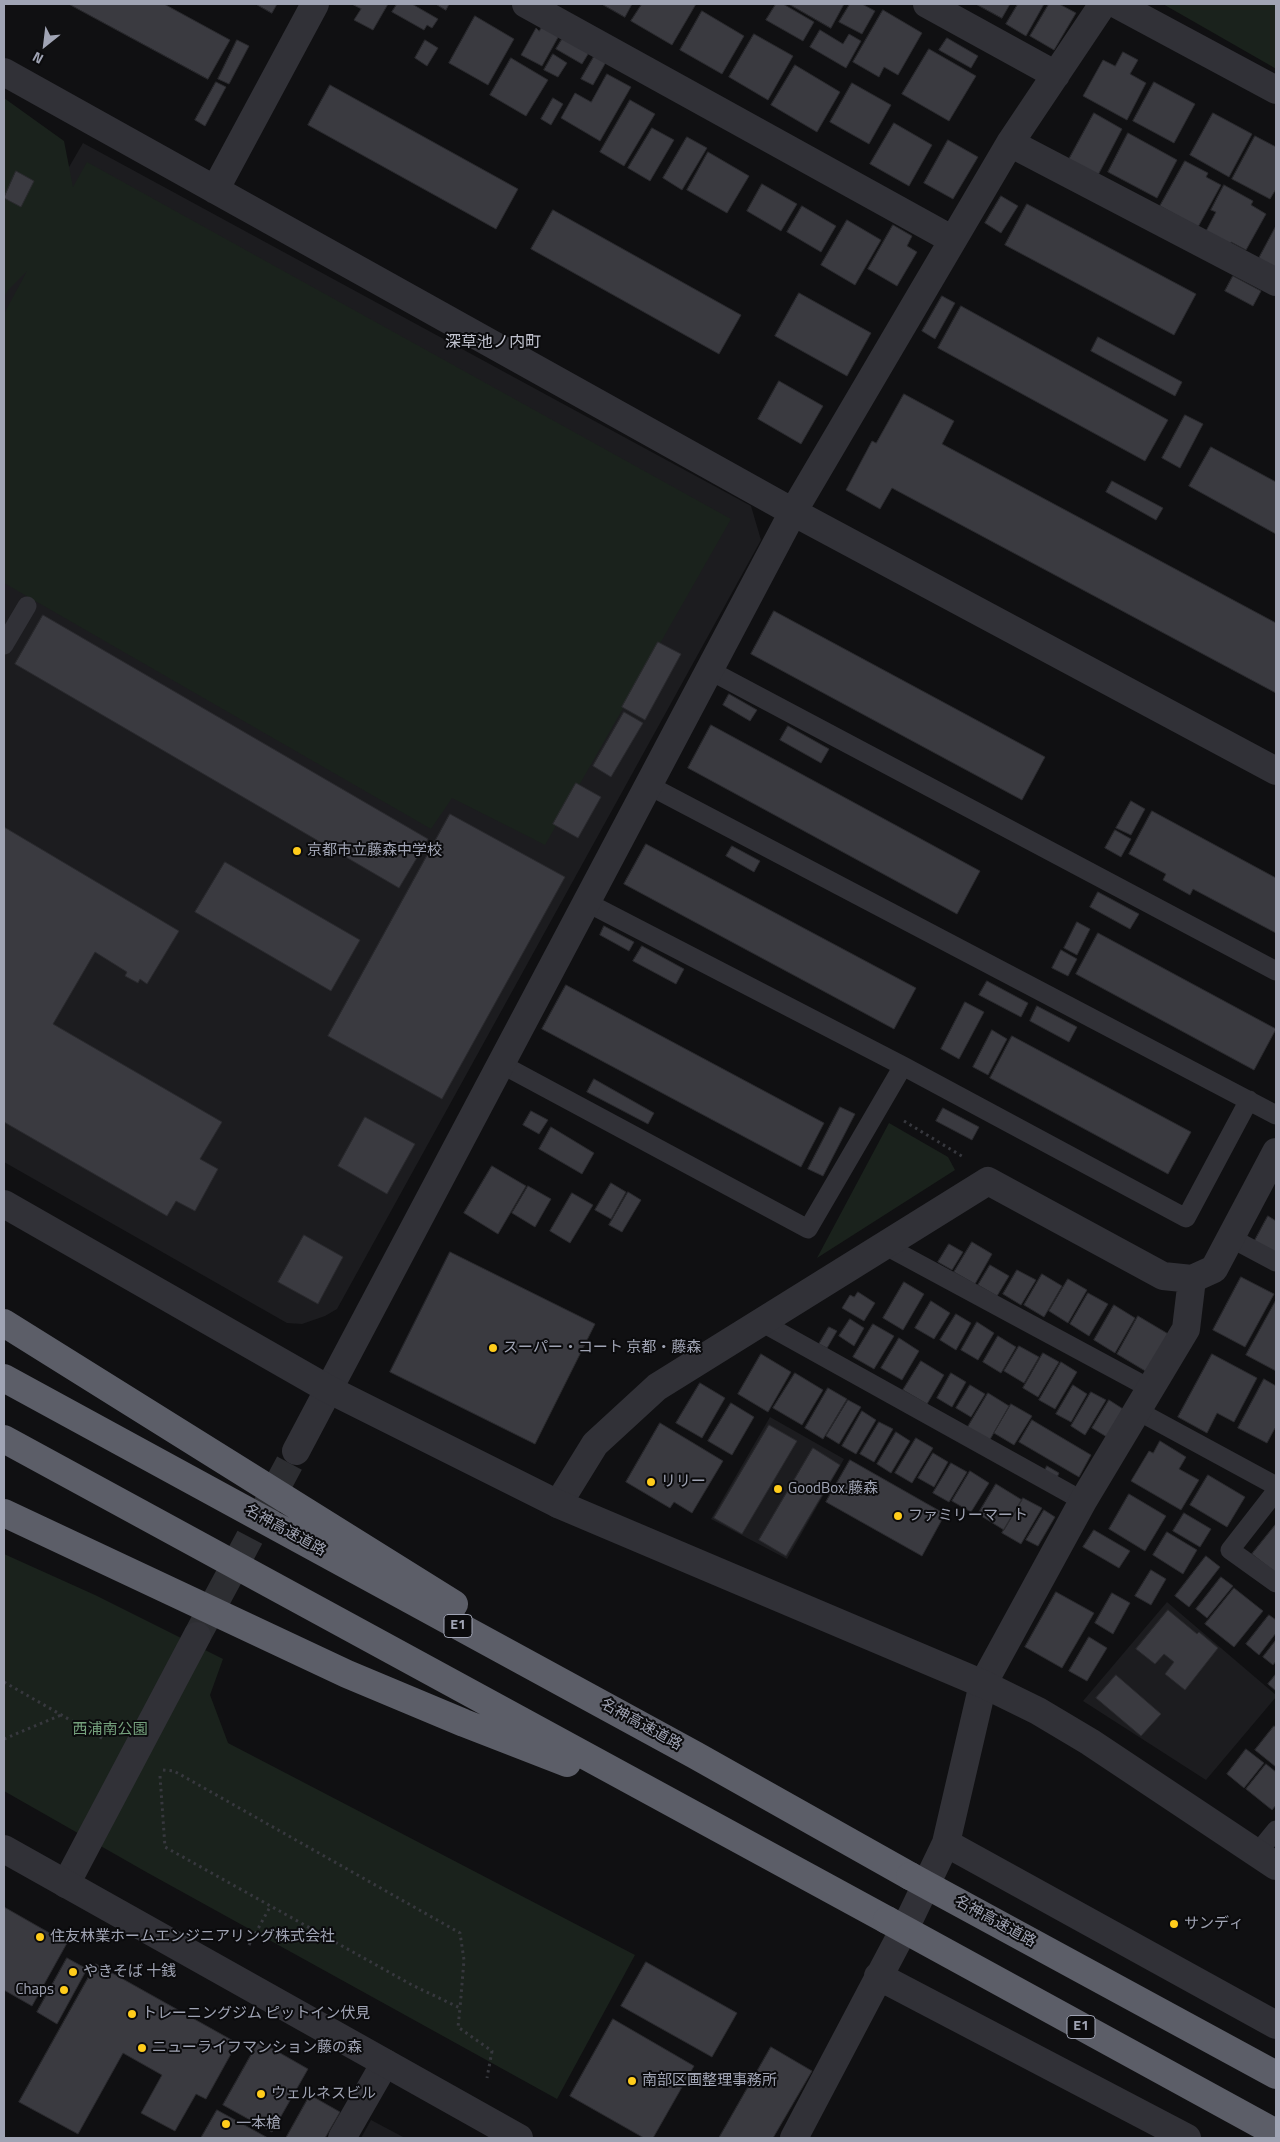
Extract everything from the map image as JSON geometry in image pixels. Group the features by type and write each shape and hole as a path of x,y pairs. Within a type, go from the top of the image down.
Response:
{"highway":[{"path":"4,1323 695,1755"},
{"name":"名神高速道路","path":"4,1378 1276,2075"},
{"name":"E1","path":"4,1439 1276,2133"},
{"path":"4,1513 347,1674 464,1723 671,1804"}],"street":[{"path":"215,190 315,4"},
{"path":"526,4 952,240"},
{"path":"927,4 1056,75"},
{"path":"296,1451 793,512 1010,143 1103,4"},
{"path":"1116,4 1276,90"},
{"path":"4,72 793,512 1276,771"},
{"path":"1010,143 1276,282"},
{"path":"558,1504 595,1444 657,1387 988,1181 1163,1276 1192,1279 1214,1269 1276,1152"},
{"path":"4,1204 328,1389 558,1504 983,1684 1038,1711 1090,1742 1267,1859"},
{"path":"794,2138 911,1916 946,1843 983,1684 1082,1501 1186,1329 1192,1279"},
{"path":"66,1884 197,1636"},
{"path":"946,1843 1276,2025"},
{"path":"4,1848 519,2138"},
{"path":"878,1976 1187,2138"},
{"path":"342,2138 385,2063"}],"lane":[{"path":"4,644 27,606"},
{"path":"710,670 1276,971"},
{"path":"648,785 1276,1115"},
{"path":"586,902 903,1066 1186,1218 1249,1100"},
{"path":"501,1064 808,1229 903,1066"},
{"path":"1231,1238 1276,1262"},
{"path":"884,1245 1144,1400 1276,1486"},
{"path":"761,1322 1082,1501"},
{"path":"1276,1491 1230,1550 1276,1583"},
{"path":"1267,1859 1276,1830"}],"path":[{"path":"879,1105 967,1159 988,1181"},
{"path":"4,1682 134,1757"},
{"path":"4,1739 62,1715"},
{"path":"460,2008 412,1985 164,1847 160,1769 174,1771 460,1933 464,1960 460,2008 458,2027 492,2051 487,2078"},
{"path":"249,1945 270,1907"}],"shaded area":[{"name":"京都市立藤森中学校","path":"83,143 751,506 761,540 337,1309 325,1316 302,1324 287,1323 4,1162 4,279"},
{"name":"GoodBox.藤森","path":"770,1417 844,1459 787,1559 711,1519"},
{"path":"1167,1602 1276,1695 1206,1780 1083,1701"},
{"path":"371,2120 405,2138 361,2138"}],"green space":[{"path":"1163,4 1276,4 1276,69 1273,67"},
{"path":"4,98 64,141 73,187 87,162 731,519 545,845 452,798 431,829 4,583 4,314 27,271 9,289 4,297"},
{"path":"889,1123 948,1157 955,1170 817,1258"},
{"name":"西浦南公園","path":"4,1554 95,1595 223,1659 210,1695 228,1743 635,1955 557,2099 148,1873 4,1791"}],"building":[{"path":"69,4 164,4 230,40 208,79"},
{"path":"256,4 277,4 272,13"},
{"path":"352,4 388,4 373,30 354,20 361,9"},
{"path":"397,4 412,4 438,19 432,28 427,25 424,30 392,12"},
{"path":"436,4 449,4 446,10"},
{"path":"602,4 632,4 625,17"},
{"path":"642,4 696,4 672,45 631,21"},
{"path":"776,4 783,4 814,22 803,41 766,20"},
{"path":"789,4 844,4 831,28"},
{"path":"850,4 862,4 875,11 862,34 839,22"},
{"path":"976,4 1010,4 1002,18"},
{"path":"1018,4 1044,4 1026,36 1006,24"},
{"path":"1049,4 1059,4 1076,13 1054,50 1030,36"},
{"path":"883,10 922,33 898,75 884,67 879,77 853,62"},
{"path":"702,11 744,36 722,74 680,50"},
{"path":"475,16 514,39 488,85 449,63"},
{"path":"545,22 561,32 542,66 521,55 536,28 539,31"},
{"path":"820,30 843,44 849,34 861,41 846,68 810,47"},
{"path":"567,31 593,46 582,64 556,49"},
{"path":"754,34 793,56 768,100 729,77"},
{"path":"947,38 978,56 971,68 939,50"},
{"path":"237,40 249,46 229,84 218,79"},
{"path":"425,40 438,48 427,66 415,58"},
{"path":"599,48 610,55 593,85 581,79"},
{"path":"929,49 976,76 949,121 902,94"},
{"path":"1123,52 1138,60 1130,74 1146,83 1127,120 1083,96 1103,60 1115,66"},
{"path":"553,54 567,63 558,77 544,70"},
{"path":"511,58 548,80 526,116 490,95"},
{"path":"795,65 840,92 817,132 771,105"},
{"path":"607,74 631,87 600,141 561,118 575,93 591,102"},
{"path":"216,82 226,87 205,126 195,120"},
{"path":"1154,82 1195,104 1174,143 1133,121"},
{"path":"852,83 891,105 869,144 830,122"},
{"path":"330,85 518,189 496,229 308,125"},
{"path":"553,98 563,104 551,125 541,119"},
{"path":"630,100 655,114 624,166 600,152"},
{"path":"1094,113 1122,129 1097,177 1068,161"},
{"path":"1213,113 1252,134 1229,177 1190,155"},
{"path":"894,123 932,145 909,186 870,164"},
{"path":"652,128 674,140 650,181 628,168"},
{"path":"1128,133 1177,160 1157,198 1108,172"},
{"path":"1255,136 1276,147 1276,189 1270,199 1232,179"},
{"path":"687,137 707,148 682,190 663,178"},
{"path":"948,140 978,157 953,199 924,183"},
{"path":"708,152 749,176 727,213 687,190"},
{"path":"1185,161 1208,173 1206,177 1221,185 1198,227 1160,206"},
{"path":"16,171 34,181 21,207 4,198"},
{"path":"762,184 797,204 781,231 747,211"},
{"path":"1224,185 1253,201 1251,205 1266,214 1246,250 1231,242 1229,247 1205,233 1216,212 1211,210"},
{"path":"1001,196 1018,206 1001,233 985,223"},
{"path":"1027,204 1196,294 1174,335 1005,245"},
{"path":"802,206 836,226 821,252 787,232"},
{"path":"553,210 741,315 719,354 531,249"},
{"path":"847,220 881,240 855,285 821,265"},
{"path":"893,225 912,236 907,246 917,252 897,286 868,269"},
{"path":"1276,226 1276,270 1258,260"},
{"path":"1233,276 1261,291 1253,306 1225,291"},
{"path":"799,293 871,333 847,376 775,336"},
{"path":"942,296 955,303 935,339 922,331"},
{"path":"961,306 1168,420 1145,461 938,348"},
{"path":"1098,337 1182,382 1175,396 1091,351"},
{"path":"779,381 823,406 801,444 758,419"},
{"path":"904,394 954,421 942,444 1276,623 1276,693 892,488 880,509 846,490 872,441 876,443"},
{"path":"1185,415 1203,424 1180,468 1162,458"},
{"path":"1211,447 1276,482 1276,534 1189,486"},
{"path":"1112,481 1163,508 1156,520 1106,492"},
{"path":"774,611 1045,757 1022,800 751,654"},
{"path":"43,615 428,839 399,888 15,664"},
{"path":"658,642 681,654 645,720 622,707"},
{"path":"729,694 757,710 750,721 723,705"},
{"path":"624,712 643,723 611,777 593,766"},
{"path":"711,725 980,871 957,914 688,768"},
{"path":"788,726 829,749 821,763 780,740"},
{"path":"576,783 601,797 578,838 553,824"},
{"path":"1131,801 1145,809 1131,835 1116,828"},
{"path":"1152,811 1276,878 1276,933 1193,889 1190,895 1163,880 1166,874 1129,854"},
{"path":"450,814 565,877 442,1099 328,1036"},
{"path":"4,827 179,931 147,984 140,979 138,983 125,976 127,972 95,952 53,1024 222,1122 200,1159 218,1169 195,1211 176,1201 167,1216 4,1122"},
{"path":"1115,830 1131,839 1121,857 1105,848"},
{"path":"646,844 916,988 894,1029 624,884"},
{"path":"732,846 760,861 754,872 726,856"},
{"path":"225,862 360,940 331,991 195,912"},
{"path":"1098,892 1139,914 1130,929 1090,907"},
{"path":"1077,922 1090,929 1077,955 1064,948"},
{"path":"604,926 634,942 629,951 600,935"},
{"path":"1098,933 1276,1029 1254,1070 1076,974"},
{"path":"642,946 684,969 676,984 633,961"},
{"path":"1061,950 1077,959 1068,976 1052,968"},
{"path":"987,981 1028,1003 1021,1017 979,995"},
{"path":"566,985 824,1123 801,1167 542,1029"},
{"path":"965,1002 984,1012 959,1059 941,1049"},
{"path":"1037,1006 1077,1027 1069,1042 1030,1021"},
{"path":"992,1030 1007,1039 988,1075 973,1067"},
{"path":"1012,1036 1191,1132 1168,1174 990,1078"},
{"path":"594,1079 654,1113 648,1124 587,1092"},
{"path":"840,1107 855,1114 823,1176 808,1169"},
{"path":"943,1108 979,1127 972,1140 936,1121"},
{"path":"531,1111 548,1120 539,1134 523,1125"},
{"path":"365,1117 415,1144 387,1194 338,1166"},
{"path":"551,1127 594,1153 582,1174 539,1149"},
{"path":"492,1166 526,1186 498,1234 464,1213"},
{"path":"611,1183 626,1192 611,1219 595,1210"},
{"path":"528,1186 551,1199 535,1227 512,1213"},
{"path":"628,1192 641,1200 622,1232 609,1225"},
{"path":"572,1193 593,1205 570,1243 550,1231"},
{"path":"1268,1216 1276,1221 1276,1254 1254,1242"},
{"path":"304,1235 343,1257 318,1304 278,1282"},
{"path":"972,1242 992,1254 975,1284 954,1272"},
{"path":"949,1244 963,1252 952,1270 938,1262"},
{"name":"スーパー・コート 京都・藤森","path":"450,1252 595,1324 535,1444 390,1372"},
{"path":"990,1265 1009,1276 997,1296 978,1285"},
{"path":"1017,1270 1036,1280 1021,1305 1003,1294"},
{"path":"1042,1274 1062,1286 1044,1317 1024,1305"},
{"path":"1241,1277 1274,1294 1245,1347 1213,1330"},
{"path":"1068,1279 1087,1290 1068,1323 1049,1311"},
{"path":"904,1282 924,1294 903,1330 883,1318"},
{"path":"858,1292 875,1303 864,1321 842,1308 850,1295 854,1297"},
{"path":"1088,1293 1108,1304 1089,1336 1070,1324"},
{"path":"1276,1300 1276,1371 1246,1355"},
{"path":"931,1301 950,1313 934,1339 915,1328"},
{"path":"1114,1305 1135,1318 1115,1353 1094,1340"},
{"path":"956,1314 971,1323 956,1350 940,1340"},
{"path":"1138,1316 1170,1335 1147,1372 1117,1354"},
{"path":"850,1319 864,1328 854,1346 839,1336"},
{"path":"977,1322 994,1333 978,1360 961,1350"},
{"path":"873,1324 894,1336 874,1369 853,1357"},
{"path":"829,1327 837,1331 827,1348 819,1344"},
{"path":"998,1336 1016,1347 1001,1373 983,1362"},
{"path":"899,1338 919,1351 902,1380 881,1368"},
{"path":"1019,1346 1039,1357 1024,1383 1004,1371"},
{"path":"1043,1353 1059,1362 1038,1397 1023,1388"},
{"path":"761,1354 791,1372 768,1412 738,1394"},
{"path":"1212,1354 1257,1378 1234,1422 1217,1413 1207,1433 1178,1417"},
{"path":"921,1361 944,1375 927,1404 903,1390"},
{"path":"1061,1362 1077,1372 1055,1409 1039,1400"},
{"path":"795,1373 823,1390 802,1425 773,1408"},
{"path":"951,1373 966,1382 952,1407 937,1398"},
{"path":"1264,1379 1276,1386 1276,1429 1267,1443 1238,1428"},
{"path":"700,1383 725,1398 702,1438 676,1423"},
{"path":"970,1385 985,1394 971,1417 956,1408"},
{"path":"1073,1385 1087,1394 1071,1422 1056,1414"},
{"path":"828,1388 847,1399 823,1439 805,1428"},
{"path":"1091,1392 1106,1400 1085,1435 1071,1426"},
{"path":"988,1393 1009,1406 988,1443 966,1430"},
{"path":"848,1400 861,1407 839,1444 826,1436"},
{"path":"1109,1400 1123,1409 1107,1437 1092,1428"},
{"path":"731,1403 754,1417 732,1455 708,1441"},
{"path":"1011,1404 1032,1416 1014,1445 994,1433"},
{"path":"862,1411 876,1420 856,1454 842,1446"},
{"path":"1032,1420 1091,1455 1079,1477 1019,1442"},
{"path":"879,1422 893,1429 874,1462 860,1454"},
{"path":"660,1423 723,1461 692,1513 674,1502 670,1508 626,1482"},
{"path":"769,1425 797,1441 742,1534 714,1518"},
{"path":"896,1432 910,1441 891,1473 877,1464"},
{"path":"916,1438 933,1448 912,1483 895,1473"},
{"path":"1160,1441 1186,1457 1179,1469 1199,1480 1181,1510 1131,1481 1149,1451 1153,1453"},
{"path":"813,1448 840,1465 786,1556 759,1540"},
{"path":"933,1453 948,1462 934,1487 918,1478"},
{"path":"850,1460 945,1514 922,1556 826,1502"},
{"path":"951,1463 967,1472 949,1502 933,1493"},
{"path":"1047,1466 1059,1473 1055,1482 1043,1474"},
{"path":"970,1471 989,1483 971,1512 952,1501"},
{"path":"1208,1475 1245,1497 1227,1527 1190,1505"},
{"path":"996,1484 1022,1500 1004,1530 978,1514"},
{"path":"1129,1494 1166,1516 1145,1551 1109,1529"},
{"path":"1023,1498 1042,1508 1021,1544 1002,1533"},
{"path":"1044,1510 1055,1517 1038,1546 1026,1540"},
{"path":"1184,1513 1211,1529 1200,1547 1173,1531"},
{"path":"1276,1524 1276,1573 1252,1554"},
{"path":"1094,1530 1130,1551 1119,1568 1083,1547"},
{"path":"1167,1532 1197,1550 1183,1574 1153,1555"},
{"path":"1206,1556 1220,1567 1189,1607 1175,1596"},
{"path":"1151,1570 1166,1579 1151,1605 1135,1596"},
{"path":"1221,1577 1233,1586 1207,1618 1196,1609"},
{"path":"1234,1588 1263,1611 1234,1647 1205,1624"},
{"path":"1056,1592 1094,1613 1062,1668 1025,1647"},
{"path":"1112,1593 1130,1603 1113,1634 1095,1623"},
{"path":"1168,1610 1197,1634 1199,1632 1218,1648 1185,1690 1165,1674 1174,1662 1164,1654 1155,1664 1136,1649"},
{"path":"1269,1615 1276,1620 1276,1633 1259,1655 1246,1644"},
{"path":"1089,1637 1107,1648 1087,1681 1069,1671"},
{"path":"1276,1640 1276,1661 1273,1665 1263,1657"},
{"path":"1276,1674 1276,1691 1268,1684"},
{"path":"1116,1675 1161,1714 1141,1736 1096,1698"},
{"path":"1274,1726 1276,1727 1276,1767 1255,1750"},
{"path":"1246,1749 1264,1763 1244,1788 1227,1774"},
{"path":"1266,1764 1276,1772 1276,1805 1272,1810 1246,1789"},
{"path":"4,1907 67,1943 32,2006 4,1990"},
{"path":"67,1958 87,1969 57,2024 37,2012"},
{"path":"646,1962 737,2013 712,2057 621,2006"},
{"name":"ニューライフマンション藤の森","path":"96,1964 237,2043 206,2099 196,2094 175,2131 141,2113 162,2075 123,2053 78,2134 19,2102"},
{"name":"南部区画整理事務所","path":"613,2019 694,2066 653,2138 644,2138 570,2096"},
{"name":"ウェルネスビル","path":"259,2041 308,2069 272,2132 223,2105"},
{"path":"771,2047 812,2071 773,2138 719,2138"},
{"path":"310,2095 340,2112 325,2138 286,2138"},
{"name":"一本槍","path":"217,2110 268,2138 201,2138"}],"tunnel":[{"path":"197,1636 296,1451"}],"place":[{"name":"京都市立藤森中学校","path":"297,851"},
{"name":"スーパー・コート 京都・藤森","path":"493,1348"},
{"name":"リリー","path":"651,1482"},
{"name":"GoodBox.藤森","path":"778,1489"},
{"name":"ファミリーマート","path":"898,1516"},
{"name":"サンディ","path":"1174,1924"},
{"name":"住友林業ホームエンジニアリング株式会社","path":"40,1937"},
{"name":"やきそば 十銭","path":"73,1972"},
{"name":"Chaps","path":"64,1990"},
{"name":"トレーニングジム ピットイン伏見","path":"132,2014"},
{"name":"ニューライフマンション藤の森","path":"142,2048"},
{"name":"南部区画整理事務所","path":"632,2081"},
{"name":"ウェルネスビル","path":"261,2094"},
{"name":"一本槍","path":"226,2124"}],"district":[{"name":"深草池ノ内町","path":"493,343"}]}
